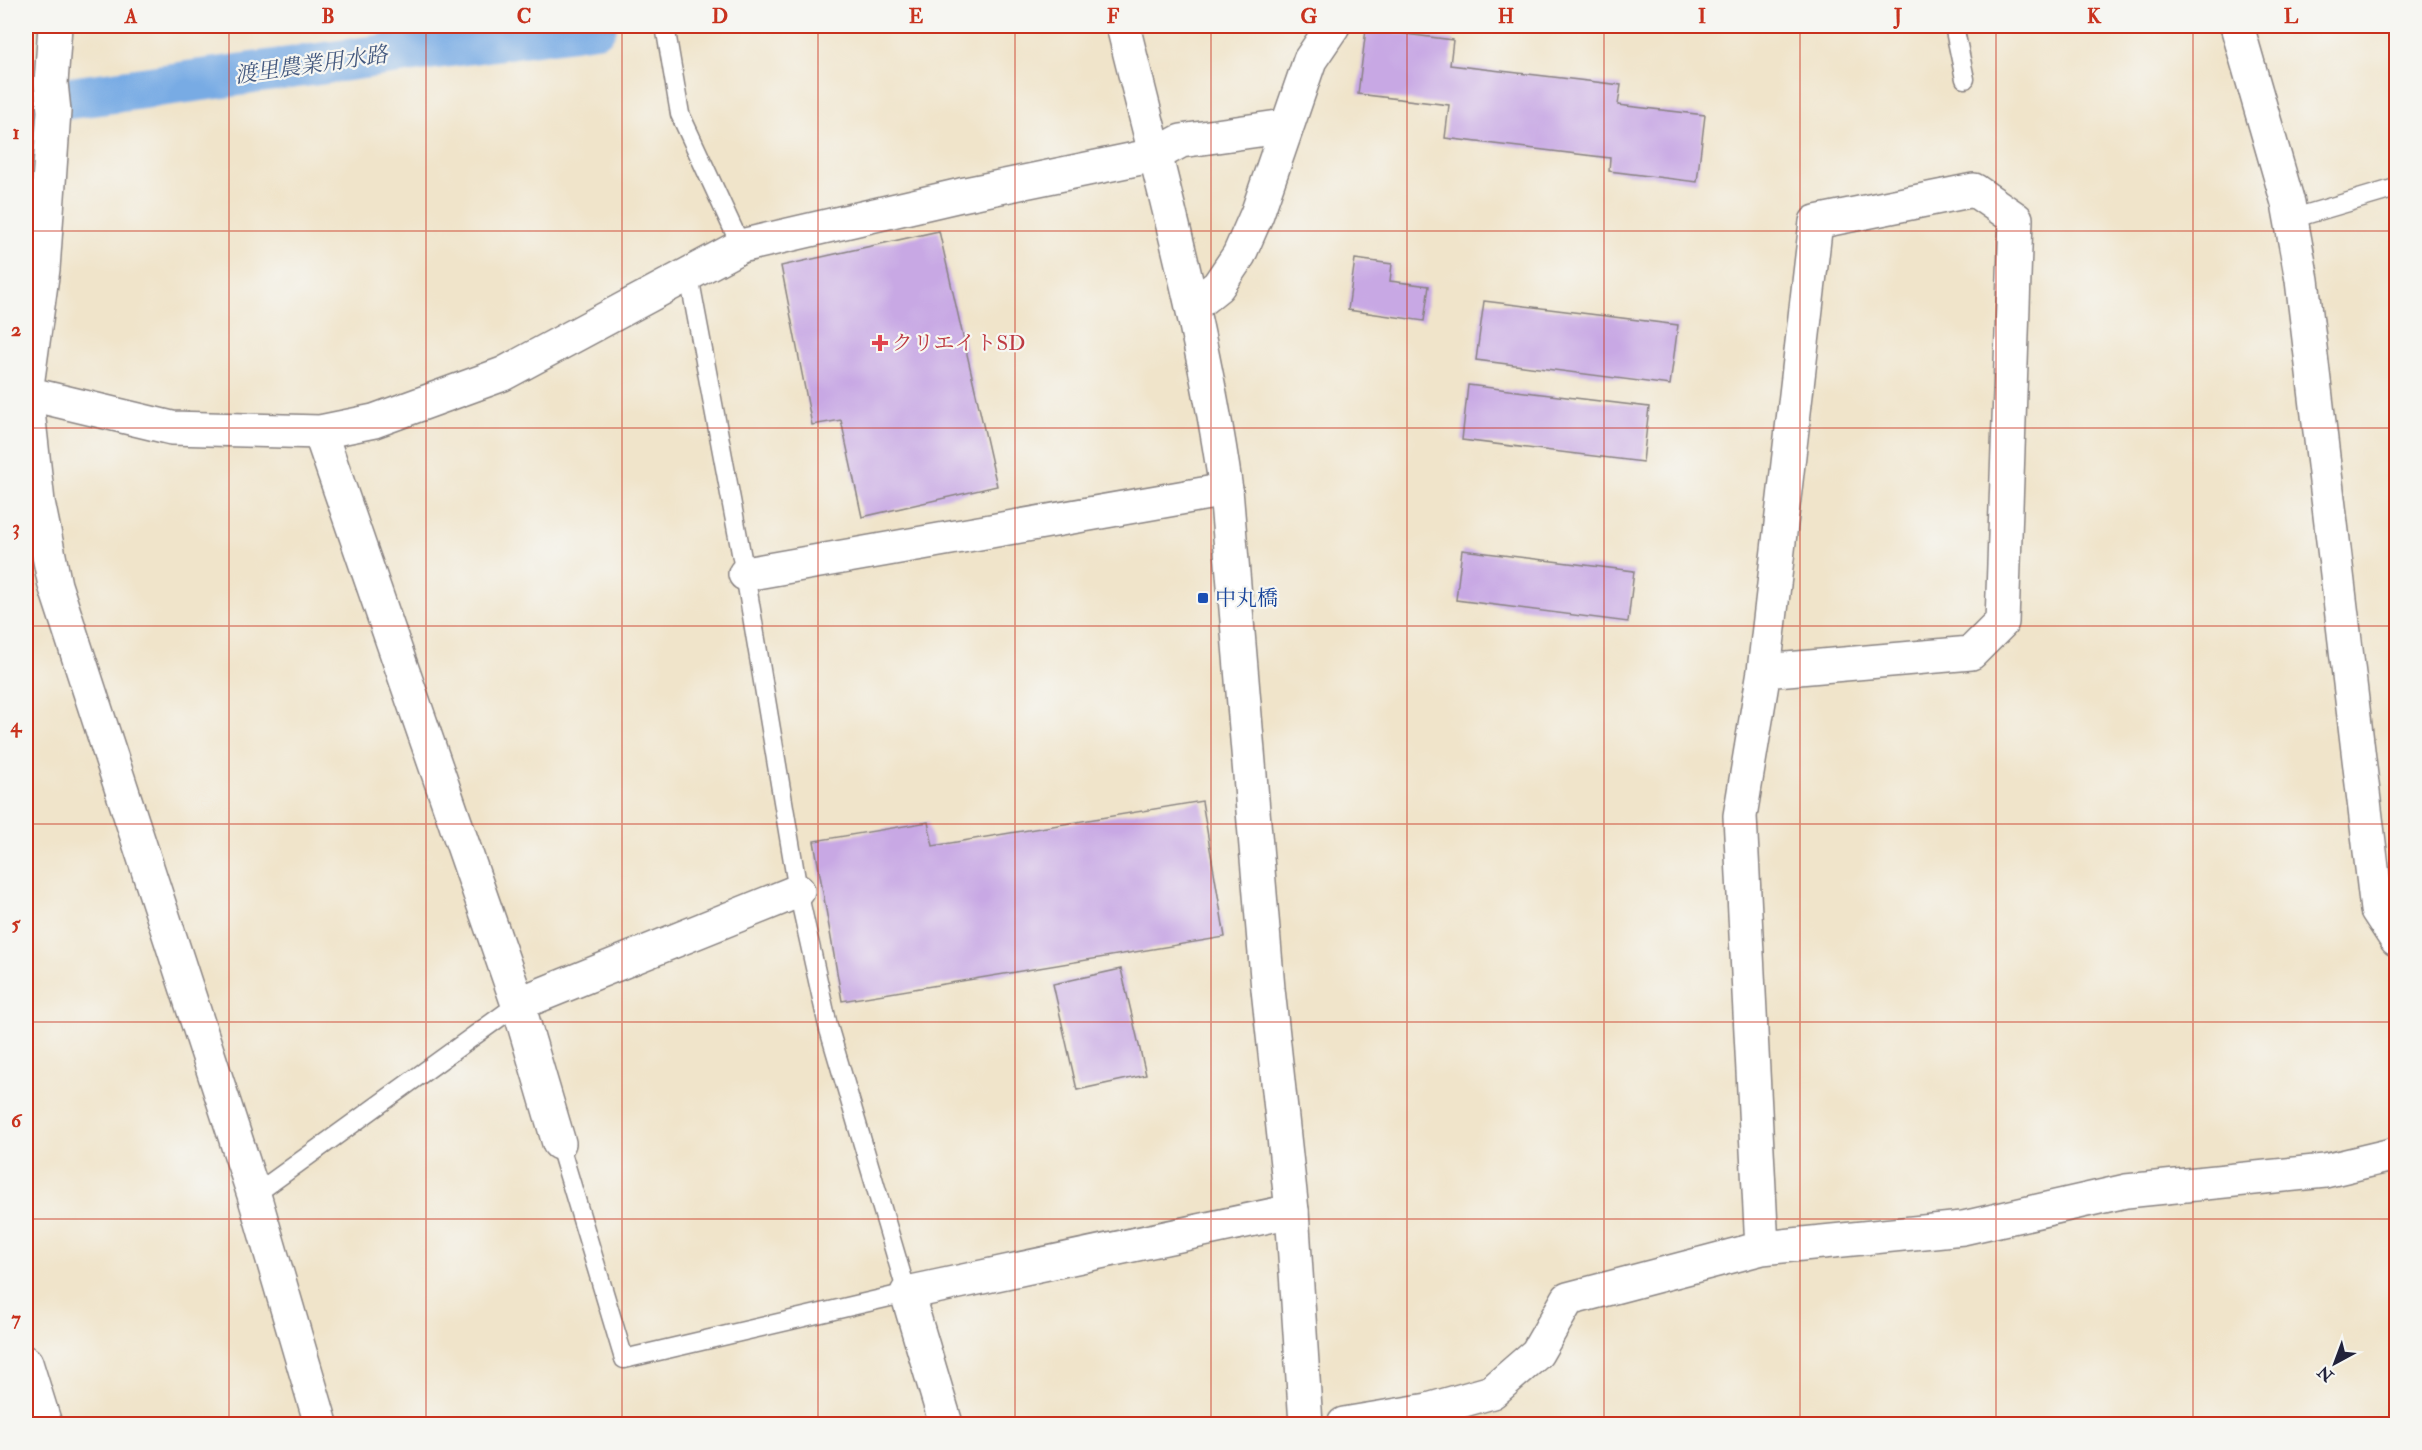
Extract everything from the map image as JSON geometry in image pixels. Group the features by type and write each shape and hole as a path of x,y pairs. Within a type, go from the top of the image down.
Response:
{"street":[{"path":"55,26 43,269 26,393 38,502 55,585 254,1195 321,1425"},
{"path":"1123,26 1193,306 1215,412 1226,490 1268,989 1292,1211 1306,1425"},
{"path":"1193,306 1218,286 1239,255 1257,214 1310,60 1333,26"},
{"path":"2237,26 2291,219 2304,292 2377,910 2397,939"},
{"path":"26,393 172,428 320,432 374,421 503,374 741,246 961,195 1155,155 1181,141 1286,126"},
{"path":"1762,1248 1740,816 1764,671 1816,222 1974,190 2016,219 2001,622 1971,653 1764,671"},
{"path":"320,432 518,1004 559,1143"},
{"path":"745,574 1226,490"},
{"path":"518,1004 798,891"},
{"path":"1344,1425 1428,1410 1492,1392 1537,1353 1568,1299 1762,1248 1963,1228 2126,1191 2325,1171 2397,1154"},
{"path":"946,1425 907,1293 1292,1211"},
{"path":"26,1363 45,1425"}],"lane":[{"path":"1954,26 1965,80"},
{"path":"666,34 680,114 741,246"},
{"path":"2291,219 2397,188"},
{"path":"559,1143 624,1359 907,1293 828,1026 798,891 745,574 689,276"},
{"path":"254,1195 518,1004"}],"building":[{"path":"1366,29 1453,40 1450,65 1621,85 1618,105 1705,115 1697,182 1609,171 1610,158 1445,138 1449,105 1358,94"},
{"name":"クリエイトSD","path":"939,231 997,486 862,517 841,420 812,425 781,266"},
{"path":"1355,259 1392,264 1390,281 1429,286 1424,321 1348,310"},
{"path":"1484,301 1678,325 1670,385 1476,360"},
{"path":"1468,385 1649,407 1643,462 1462,440"},
{"path":"1462,550 1634,571 1628,622 1456,600"},
{"path":"1202,801 1225,937 842,1001 814,841 928,822 933,846"},
{"path":"1121,969 1146,1075 1077,1090 1053,984"}],"waterway":[{"name":"渡里農業用水路","path":"26,104 596,26"}],"place":[{"name":"クリエイトSD","path":"880,343"},
{"name":"中丸橋","path":"1203,598"}]}
